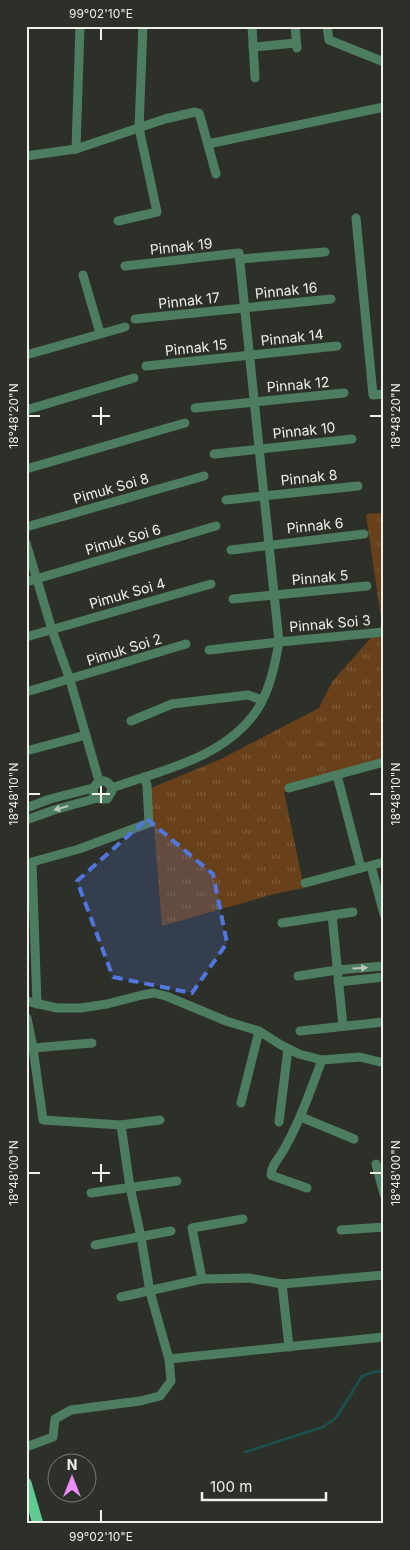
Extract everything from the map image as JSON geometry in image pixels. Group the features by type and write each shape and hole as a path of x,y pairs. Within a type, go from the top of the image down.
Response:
{"main road":[{"path":"26,1484 38,1524"}],"street":[{"path":"76,148 80,26"},
{"path":"118,222 157,212 139,128 143,26"},
{"path":"252,26 255,78"},
{"path":"253,47 297,45 295,26"},
{"path":"327,26 329,40 384,62"},
{"path":"208,144 384,107"},
{"path":"26,156 76,148 165,119 195,112 199,113 216,174"},
{"path":"356,218 373,395 384,394"},
{"name":"Pinnak 19","path":"125,266 239,256 324,252"},
{"path":"112,788 199,757 215,748 246,724 257,710 273,672 279,642 239,256"},
{"path":"83,275 100,333"},
{"name":"Pinnak 16","path":"245,308 331,299"},
{"name":"Pinnak 17","path":"135,319 245,308"},
{"path":"26,355 125,327"},
{"name":"Pinnak 14","path":"250,355 337,346"},
{"name":"Pinnak 15","path":"146,366 250,355"},
{"path":"26,410 134,378"},
{"name":"Pinnak 12","path":"195,408 344,393"},
{"path":"26,469 185,423"},
{"name":"Pinnak 10","path":"214,454 352,439"},
{"name":"Pimuk Soi 8","path":"26,527 204,476"},
{"name":"Pinnak 8","path":"226,500 358,486"},
{"name":"Pimuk Soi 6","path":"26,582 216,526"},
{"name":"Pinnak 6","path":"231,550 364,534"},
{"path":"26,543 86,735 96,785 94,794 97,798"},
{"name":"Pimuk Soi 4","path":"26,637 211,584"},
{"name":"Pinnak 5","path":"233,599 368,586"},
{"name":"Pinnak Soi 3","path":"209,650 384,632"},
{"name":"Pimuk Soi 2","path":"26,692 186,644"},
{"path":"131,721 172,704 248,696 262,700"},
{"path":"26,751 86,735"},
{"path":"289,788 384,762"},
{"path":"337,775 361,868"},
{"path":"37,1004 32,862 80,850 149,823 147,785 144,777"},
{"path":"26,808 106,782 112,788"},
{"path":"26,820 97,798 107,799 111,794 112,788"},
{"path":"304,883 384,862"},
{"path":"371,866 384,914"},
{"path":"282,922 353,912"},
{"path":"332,915 344,1026"},
{"path":"298,976 384,966"},
{"path":"338,982 384,977"},
{"path":"26,1001 57,1008 81,1008 154,993 166,996 226,1021 259,1031 299,1054 322,1060 360,1058 384,1063"},
{"path":"27,1018 43,1120 121,1125 160,1120"},
{"path":"300,1031 384,1022"},
{"path":"241,1103 259,1031"},
{"path":"33,1048 92,1043"},
{"path":"279,1122 288,1049"},
{"path":"307,1188 271,1175 271,1170 301,1117 322,1060"},
{"path":"301,1117 354,1139"},
{"path":"26,1447 53,1437 56,1419 71,1410 140,1401 160,1396 171,1381 169,1359 150,1292 141,1237 130,1188 121,1125"},
{"path":"376,1164 384,1194"},
{"path":"91,1193 176,1181"},
{"path":"202,1280 192,1228 243,1219"},
{"path":"341,1230 384,1227"},
{"path":"95,1245 171,1231"},
{"path":"121,1297 202,1280 249,1278 282,1284 384,1275"},
{"path":"282,1284 290,1347"},
{"path":"169,1359 384,1337"}],"highlighted area":[{"path":"147,819 213,874 227,943 192,993 113,977 77,881"}],"green space":[{"path":"383,513 384,765 284,792 304,888 274,894 162,926 151,788 221,759 319,708 332,682 382,625 366,514"}],"waterway":[{"path":"245,1452 323,1427 336,1418 362,1376 384,1371"}]}
